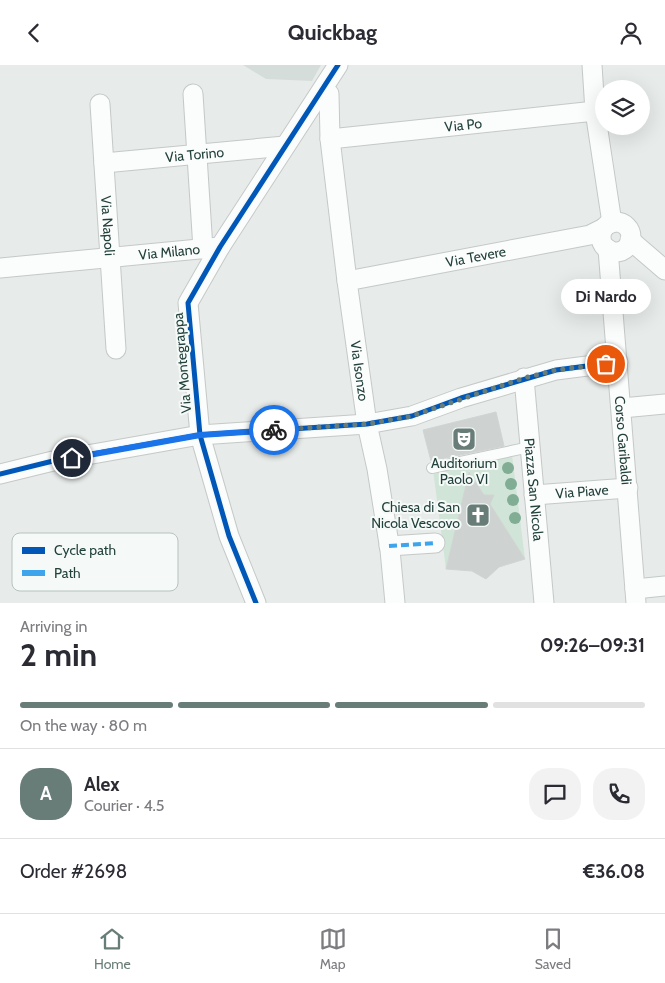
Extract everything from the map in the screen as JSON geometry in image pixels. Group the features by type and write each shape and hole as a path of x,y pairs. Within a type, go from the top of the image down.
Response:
{"street":[{"name":"Via Montegrappa","path":"256,603 230,536 200,435 188,303 211,248 285,146 338,65"},
{"path":"592,65 595,111"},
{"name":"Via Isonzo","path":"323,90 329,94 330,139 347,281 367,424 377,469 389,547 395,603"},
{"path":"193,94 197,155 211,248"},
{"name":"Via Napoli","path":"100,104 116,349"},
{"name":"Via Po","path":"330,139 595,111"},
{"path":"305,117 330,139"},
{"path":"598,135 608,225 601,237 608,249 621,251 630,241 630,232 624,225 608,225"},
{"name":"Via Torino","path":"104,163 285,146"},
{"name":"Via Tevere","path":"347,281 590,235 608,225"},
{"path":"630,241 665,270"},
{"name":"Via Milano","path":"0,268 211,248"},
{"name":"Corso Garibaldi","path":"608,249 622,408 635,596"},
{"path":"0,474 53,461 200,435 367,424 412,416 524,378 556,370 618,362"},
{"name":"Piazza San Nicola","path":"524,378 544,603"},
{"path":"622,408 665,404"},
{"name":"Via Piave","path":"534,495 628,487"},
{"path":"389,547 435,543"},
{"path":"635,596 665,586"}],"lane":[{"path":"432,468 530,447"}],"shaded area":[{"path":"243,65 321,65 312,81 266,79"}],"green space":[{"path":"512,455 525,559 469,471 446,569 433,470"}],"building":[{"name":"Auditorium Paolo VI","path":"496,412 504,446 431,461 423,430"},
{"name":"Chiesa di San Nicola Vescovo","path":"469,472 484,495 494,495 490,504 525,559 499,567 486,579 472,571 446,569"}],"marked path":[{"path":"389,546 435,543"}],"cycle path":[{"path":"256,603 229,536 200,435 188,303 220,247 338,65"},
{"path":"0,474 53,461 200,435 367,424 412,416 461,398 556,370 618,362"}],"way so far":[{"path":"274,430 367,424 412,416 524,378 556,370 606,364"}],"place":[{"name":"Di Nardo","path":"606,364"},
{"name":"Auditorium Paolo VI","path":"464,439"},
{"name":"Chiesa di San Nicola Vescovo","path":"478,515"}],"route":[{"path":"72,458 200,435 274,430"}]}
